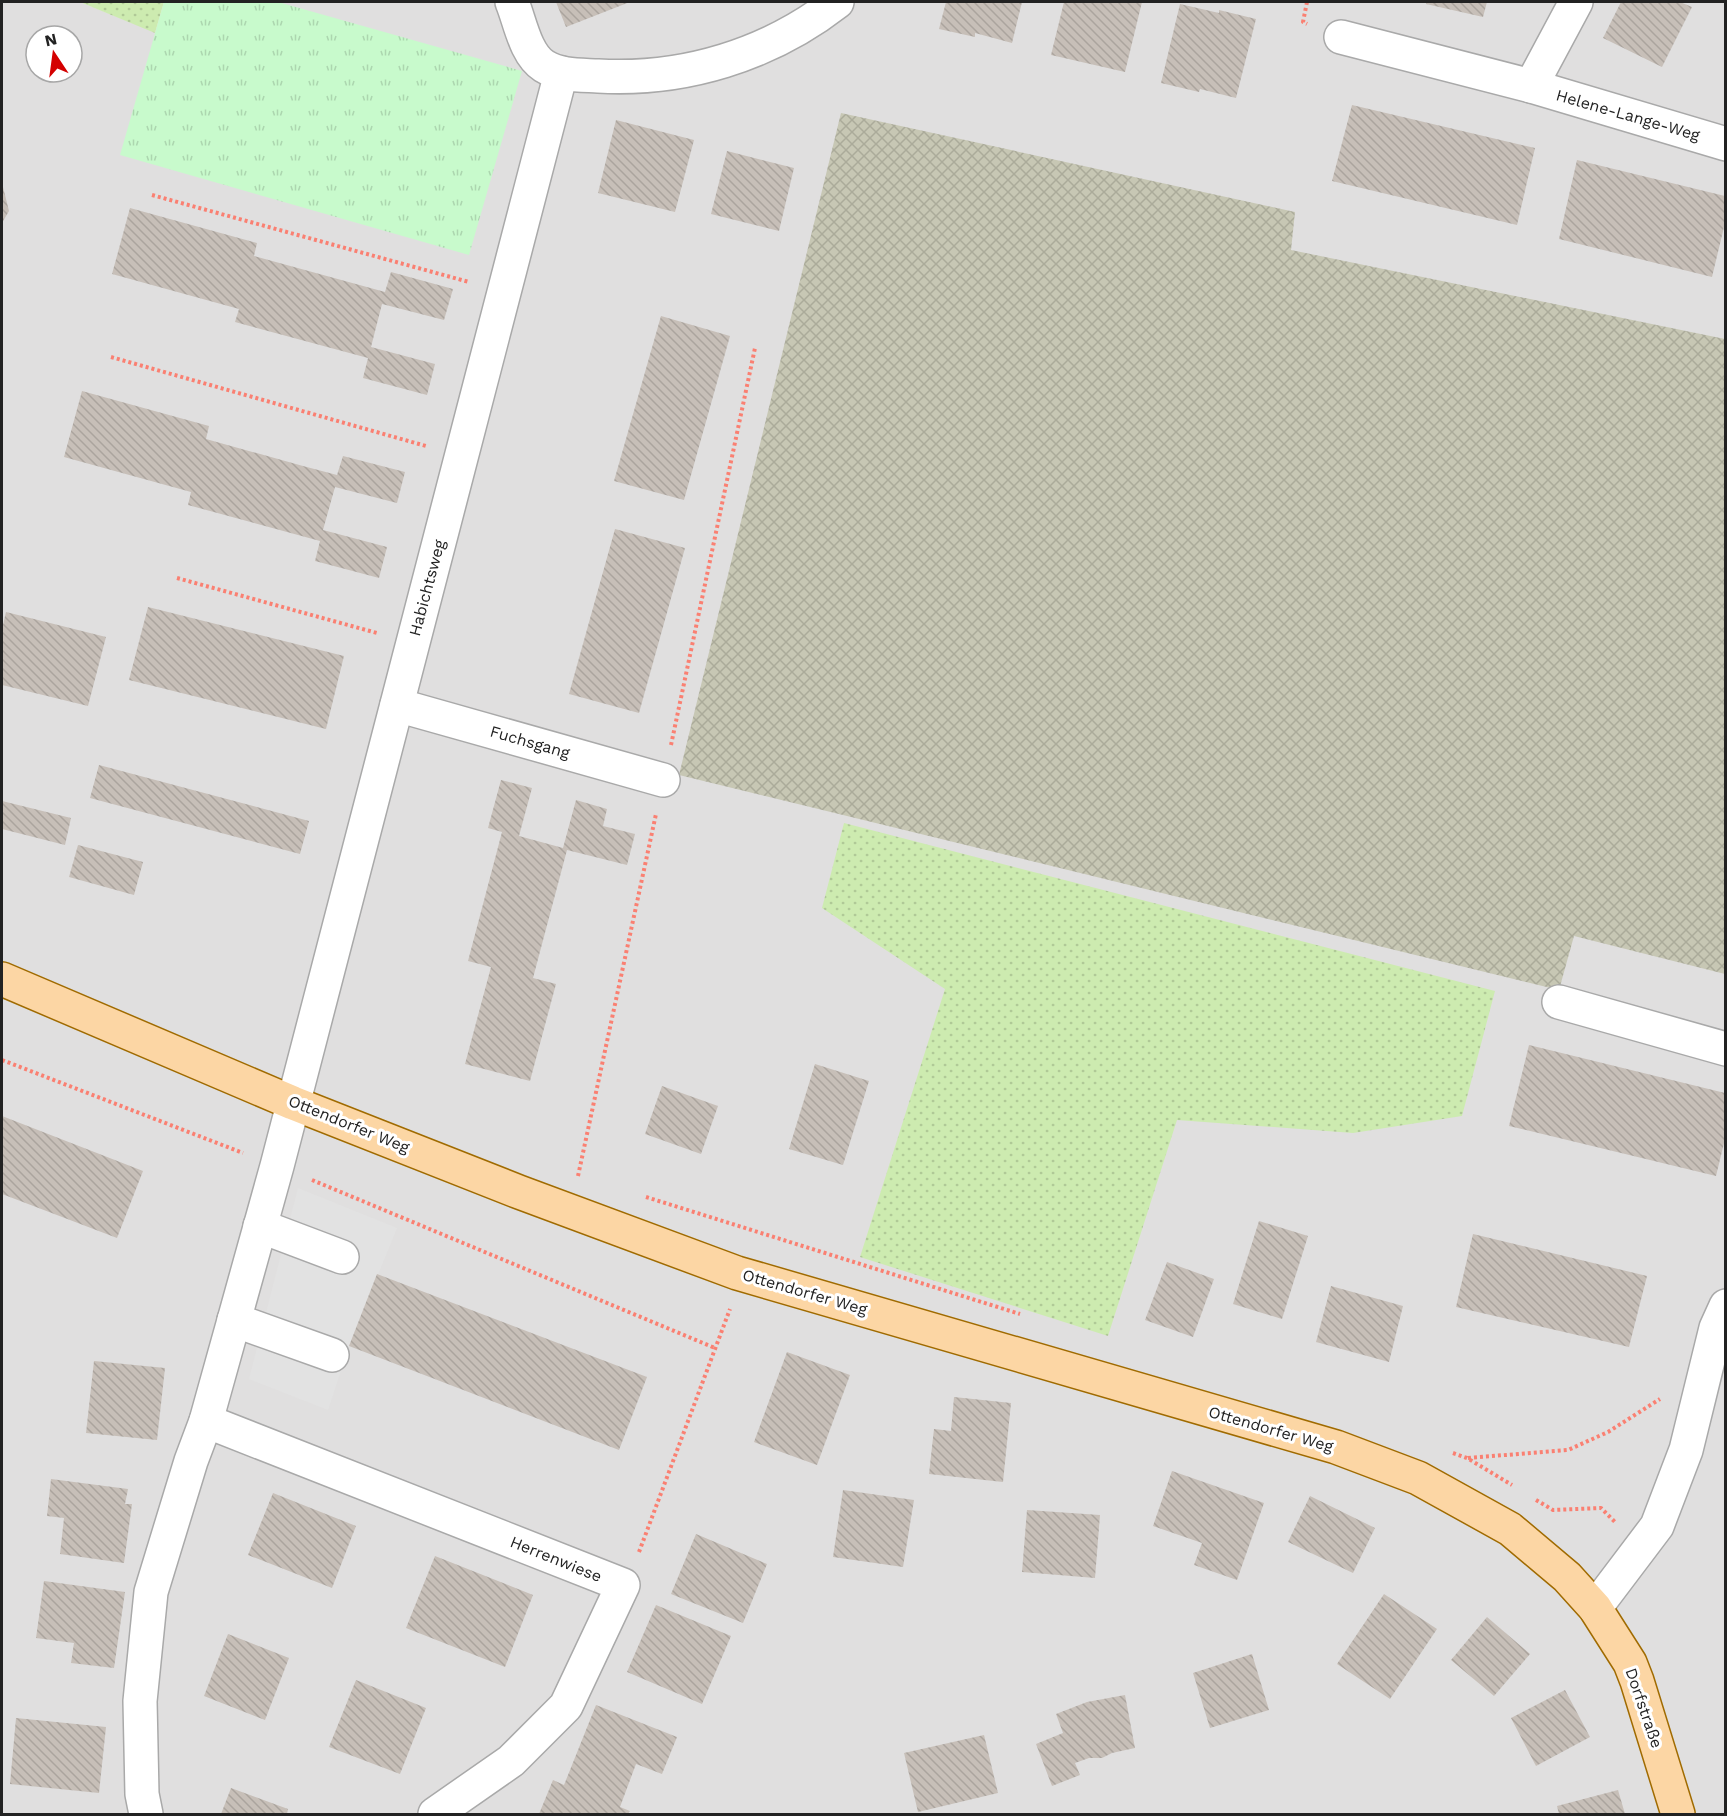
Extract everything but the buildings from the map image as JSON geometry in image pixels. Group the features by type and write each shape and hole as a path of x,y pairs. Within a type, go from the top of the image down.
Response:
{"main road":[{"name":"Ottendorfer Weg","path":"2,979 293,1102 519,1192 737,1273 1336,1447 1418,1478 1510,1529 1566,1577 1595,1608"},
{"name":"Dorfstraße","path":"1595,1608 1630,1663 1678,1815"}],"street":[{"path":"512,2 530,49 542,65 561,73 615,77 672,73 723,62 772,43 837,2"},
{"name":"Helene-Lange-Weg","path":"1531,86 1576,2"},
{"name":"Helene-Lange-Weg","path":"1341,37 1531,86 1725,144"},
{"name":"Habichtsweg","path":"293,1102 561,73"},
{"name":"Fuchsgang","path":"397,705 663,780"},
{"path":"1560,1002 1725,1049"},
{"path":"146,1815 142,1794 140,1701 151,1592 191,1461 206,1421 293,1102"},
{"path":"260,1226 342,1257"},
{"path":"1595,1608 1657,1526 1686,1450 1716,1328 1725,1306"},
{"path":"234,1320 332,1355"},
{"name":"Herrenwiese","path":"206,1421 622,1585 566,1706 511,1761 435,1815"}],"path":[{"path":"1303,22 1307,2"},
{"path":"153,195 504,291"},
{"path":"111,357 461,456"},
{"path":"177,578 413,643"},
{"path":"2,1060 277,1166 715,1348"},
{"path":"622,1585 634,1565 732,1305"},
{"path":"1467,1458 1568,1450 1608,1432 1706,1370"}],"shaded area":[{"path":"2,2 80,2 155,32 164,2 1725,2 1725,1814 2,1814"},
{"path":"841,113 1295,212 1291,250 1725,339 1725,974 1574,936 1559,990 679,775"},
{"path":"298,1188 397,1228 349,1346 328,1410 249,1379"}],"green space":[{"path":"80,2 164,2 155,33"},
{"path":"164,2 278,2 522,71 469,255 120,155"},
{"path":"844,823 1495,991 1462,1116 1353,1133 1177,1120 1108,1336 860,1257 945,989 822,908"}]}
